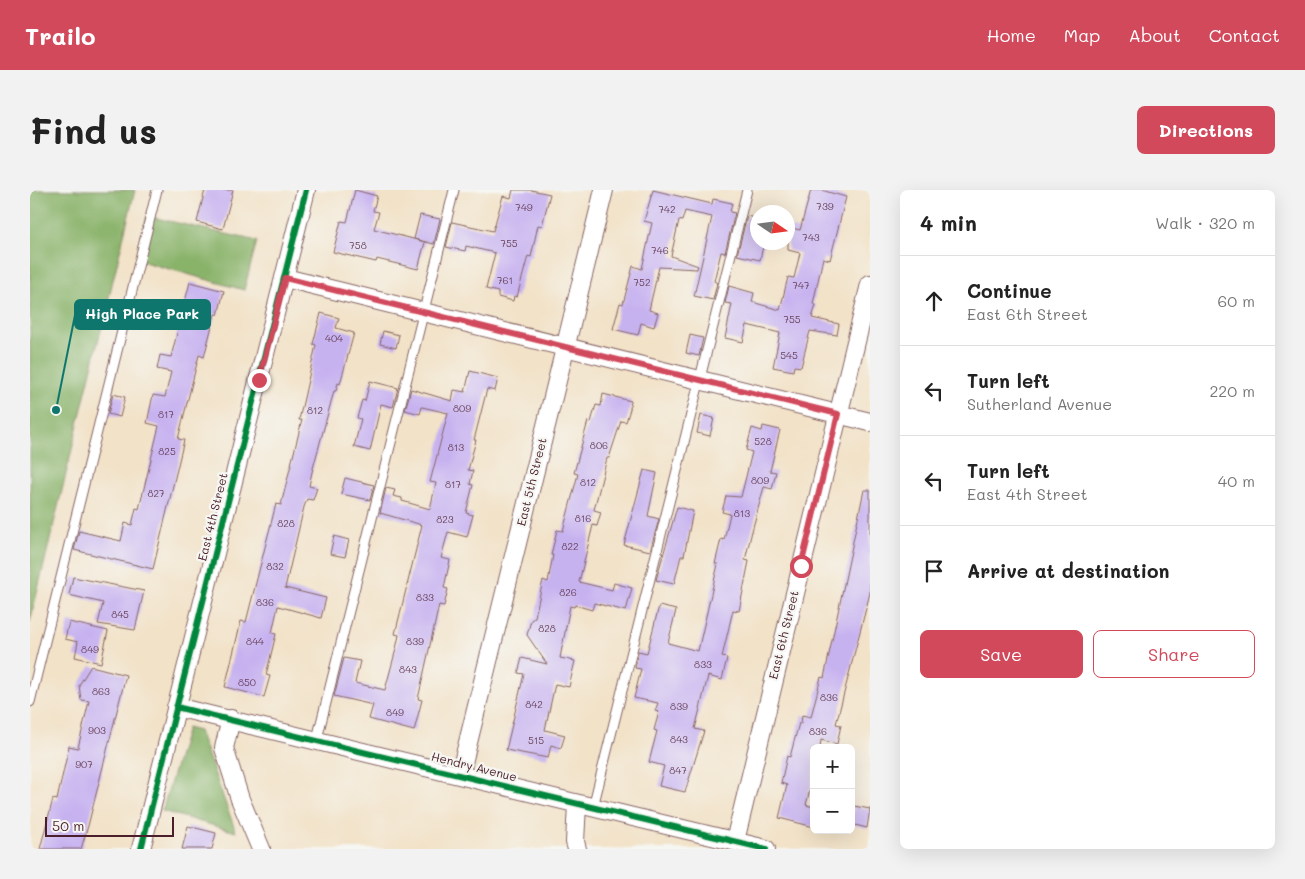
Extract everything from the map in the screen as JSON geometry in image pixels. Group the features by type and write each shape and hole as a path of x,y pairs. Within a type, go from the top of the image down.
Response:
{"street":[{"name":"East 4th Street","path":"141,849 306,190"},
{"name":"East 5th Street","path":"460,775 604,190"},
{"path":"285,278 870,422"},
{"name":"East 6th Street","path":"735,845 870,284"},
{"name":"Hendry Avenue","path":"176,707 317,739 735,845 766,849"},
{"path":"230,719 224,748 240,799 261,849"},
{"path":"577,849 575,842 585,806"}],"lane":[{"path":"30,702 157,190"},
{"path":"317,739 404,384 424,313 454,190"},
{"path":"585,806 699,380 747,190"}],"green space":[{"path":"32,190 135,190 30,622 30,198"},
{"path":"147,216 257,241 244,290 137,260"},
{"path":"187,728 199,731 236,832 162,811"}],"building":[{"path":"205,190 233,190 223,229 197,222"},
{"path":"355,190 377,196 373,211 379,212 374,229 425,242 418,269 377,259 376,262 333,252 341,221 347,222"},
{"path":"513,190 531,190 550,194 542,226 538,225 531,257 528,256 517,297 514,296 513,301 498,297 498,292 486,289 495,253 466,246 465,251 446,247 452,222 493,231 503,196 511,198"},
{"path":"653,190 712,204 713,199 732,203 730,212 735,213 725,253 721,252 714,281 717,283 713,300 694,296 712,217 685,211 682,221 679,220 671,256 698,266 697,269 659,267 649,310 658,313 654,327 641,323 638,335 613,329 620,303 623,304 633,266 642,269 652,223 644,221"},
{"path":"811,190 821,190 846,197 830,260 823,258 813,304 816,305 812,318 839,324 837,335 810,331 801,367 794,366 793,371 773,367 780,333 747,325 743,342 725,338 732,304 725,303 729,286 754,293 752,302 780,310 788,277 794,278 800,253 788,250 795,250 795,229 800,230"},
{"path":"420,215 440,219 434,244 414,239"},
{"path":"747,216 750,217 750,250 762,250 760,260 737,255"},
{"path":"190,282 224,291 218,315 215,314 204,357 199,355 178,439 184,440 153,569 74,550 79,531 121,541 125,523 132,525 136,508 139,509 159,426 147,423 153,395 165,397 171,372 157,369 160,355 171,357"},
{"path":"321,313 339,318 336,328 354,333 340,384 338,383 336,391 334,391 312,472 309,486 317,488 313,500 307,499 304,507 285,588 326,598 321,618 278,606 272,633 276,634 266,675 270,676 264,697 225,687 241,621 246,622 276,504 281,505 302,420 299,420 316,345 313,344"},
{"path":"383,331 399,335 396,348 380,344"},
{"path":"690,335 703,338 699,356 686,353"},
{"path":"470,371 498,378 495,391 487,389 468,470 473,471 470,484 473,485 466,513 473,515 467,537 448,532 441,558 450,560 444,588 448,589 444,606 439,605 418,699 422,700 414,731 369,719 373,705 334,696 344,658 360,661 355,683 385,690 396,649 399,635 395,634 422,525 380,513 386,488 395,490 393,496 402,498 402,501 430,509 436,483 430,482 448,413 422,407 420,414 405,410 411,389 452,401 454,390 465,392"},
{"path":"370,381 398,388 393,407 381,404 370,451 354,447 361,419 357,418 362,400 365,401"},
{"path":"113,394 125,397 120,417 108,414"},
{"path":"603,394 631,401 630,409 626,422 621,421 609,458 607,458 594,510 601,512 597,526 593,525 579,582 612,590 614,583 632,588 626,611 594,603 592,610 575,605 574,607 570,606 560,658 575,661 569,687 555,684 545,730 565,735 561,748 551,745 548,758 506,750 524,674 518,673 522,658 547,664 527,635 531,620 535,617 543,580 548,582 553,555 551,555 557,530 563,531 578,474 574,473 588,421 591,422 596,405 601,406"},
{"path":"701,415 714,418 710,436 697,433"},
{"path":"763,426 780,430 770,471 776,472 772,489 764,487 752,531 745,560 749,561 739,611 733,610 722,657 727,658 722,680 708,676 695,729 704,731 685,792 659,786 664,766 649,762 657,731 654,730 659,712 655,711 658,703 634,698 641,669 635,668 638,651 647,653 659,606 676,610 668,643 698,651 718,564 715,564 721,539 724,540 730,514 722,512 726,496 741,497 752,452 746,450 752,428 762,431"},
{"path":"644,470 657,473 648,516 659,519 650,551 624,545"},
{"path":"345,478 374,485 370,500 341,494"},
{"path":"864,490 870,490 870,593 836,724 841,725 837,744 821,740 820,744 810,744 810,789 806,805 810,806 810,826 779,818 787,785 781,783 787,756 790,757 799,723 801,724 802,715 811,717 821,677 824,678"},
{"path":"677,507 693,511 684,556 681,556 674,584 656,580"},
{"path":"334,536 349,540 345,557 330,554"},
{"path":"73,577 144,591 135,630 98,624 103,603 69,595"},
{"path":"69,622 108,631 101,663 75,657 78,642 65,639"},
{"path":"91,666 126,675 88,826 81,849 40,849 53,799 57,800 69,746 78,748 89,701 81,700 79,685"},
{"path":"855,806 870,809 867,828 855,825"},
{"path":"188,826 216,833 212,849 182,849"}],"cycle path":[{"path":"141,849 306,190"},
{"path":"176,707 766,849"}],"place":[{"name":"High Place Park","path":"56,410"}],"route":[{"path":"259,380 285,278 838,414 801,566"}]}
